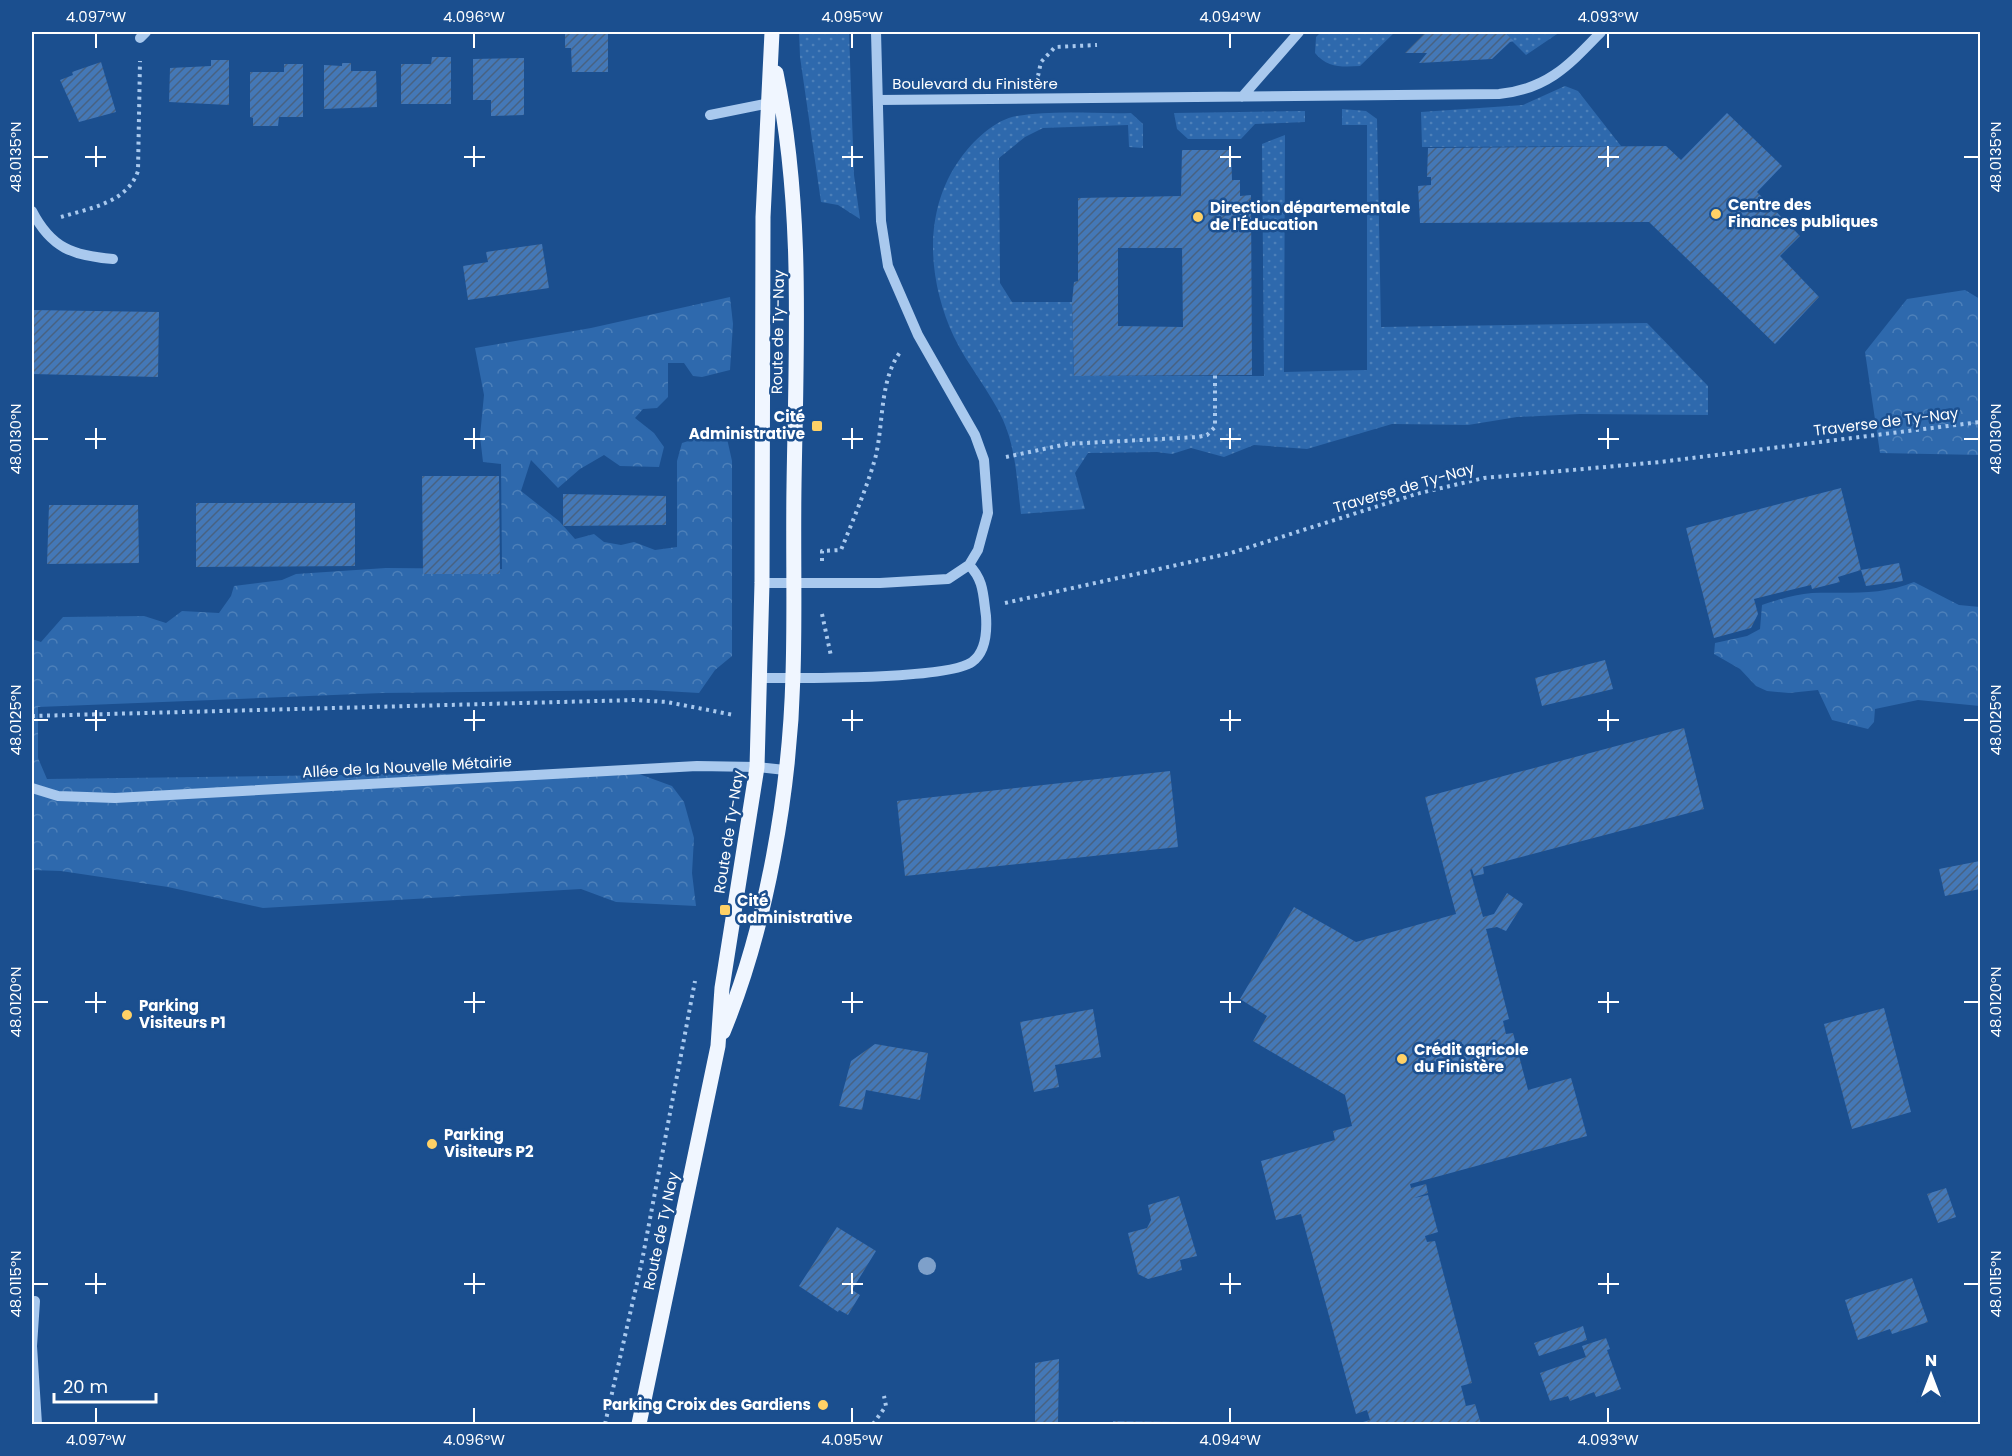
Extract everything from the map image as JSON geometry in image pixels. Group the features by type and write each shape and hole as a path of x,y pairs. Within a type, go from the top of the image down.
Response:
{"main road":[{"name":"Route de Ty-Nay","path":"718,1046 740,991 753,947 774,851 785,770 793,678 796,216 775,102 772,32"},
{"name":"Route de Ty-Nay","path":"718,1046 723,988 757,767 761,678 763,217 775,102"},
{"name":"Route de Ty Nay","path":"639,1425 718,1046"}],"street":[{"path":"876,32 878,100"},
{"path":"1242,97 1299,32"},
{"name":"Boulevard du Finistère","path":"969,565 978,550 988,513 984,460 969,423 918,335 895,284 885,248 880,198 878,100 1515,92 1549,80 1579,55 1601,32"},
{"path":"710,115 775,102"},
{"path":"32,211 48,237 72,252 113,259"},
{"path":"761,678 832,678 961,668 973,662 981,652 986,634 982,584 978,574 969,565 948,579 822,585 762,584"},
{"name":"Allée de la Nouvelle Métairie","path":"32,788 58,796 115,798 697,766 785,770"},
{"path":"35,1301 32,1346 37,1425"}],"path":[{"path":"39,224 102,204 133,187 138,171 143,35"},
{"path":"1039,99 1038,71 1046,54 1055,47 1097,45"},
{"path":"832,678 833,662 822,617 822,551 841,550 875,458 888,380 894,361 918,335"},
{"path":"1014,456 1067,444 1198,438 1207,435 1215,427 1215,375"},
{"name":"Traverse de Ty-Nay","path":"985,607 1232,553 1416,494 1484,477 1660,462 1980,422"},
{"path":"32,716 636,700 667,702 731,715 759,715"},
{"path":"873,1425 886,1406 884,1396"}],"green space":[{"path":"799,32 849,32 854,175 860,219 838,205 821,202 800,57"},
{"path":"1321,32 1395,32 1360,66 1335,66 1325,62 1315,53 1316,37"},
{"path":"1503,32 1560,32 1526,55"},
{"path":"1565,86 1578,91 1621,146 1422,147 1421,112 1523,105"},
{"path":"1342,109 1366,111 1377,119 1381,327 1647,323 1708,386 1708,415 1580,414 1517,417 1468,425 1392,424 1307,449 1254,445 1224,457 1191,448 1172,454 1157,452 1088,453 1075,473 1085,509 1021,514 1011,442 992,399 954,337 945,315 934,270 933,247 939,201 948,180 965,152 992,126 1017,116 1059,113 1131,113 1143,124 1143,148 1129,147 1128,125 1043,128 1025,137 999,158 1000,283 1012,302 1072,302 1074,376 1264,376 1262,144 1285,135 1284,372 1367,370 1367,125 1342,125"},
{"path":"1305,111 1305,122 1255,124 1241,139 1188,139 1177,129 1174,113"},
{"path":"1965,290 1980,299 1980,455 1880,453 1865,352 1907,299"},
{"path":"730,297 733,324 730,370 702,377 693,376 684,363 668,363 668,397 657,408 643,409 635,418 654,433 664,447 659,467 620,466 604,455 580,469 558,488 531,460 521,491 559,521 575,539 594,534 604,542 621,545 634,542 655,550 677,547 677,461 682,443 707,435 726,434 732,461 732,656 715,670 699,693 648,690 382,693 38,707 38,758 47,779 631,771 672,786 684,802 694,838 692,873 696,906 616,902 581,889 263,908 168,887 61,871 32,870 32,639 41,642 63,617 144,616 166,623 182,611 219,613 231,596 234,586 282,580 296,574 386,568 502,569 501,464 483,462 480,436 484,395 475,348 591,328"},
{"path":"1914,582 1959,605 1980,607 1980,706 1918,700 1875,709 1874,722 1868,729 1832,720 1818,690 1789,693 1767,691 1756,686 1740,669 1714,654 1715,643 1747,636 1760,629 1762,605 1812,593 1876,591"}],"building":[{"path":"565,32 608,32 608,72 572,72 571,48 565,48"},
{"path":"1426,32 1504,32 1514,41 1492,59 1419,63 1427,53 1405,53"},
{"path":"432,57 451,57 451,104 401,104 401,64 431,64"},
{"path":"524,58 524,115 491,116 491,100 473,100 473,59"},
{"path":"211,60 229,60 229,105 169,102 170,68 211,66"},
{"path":"101,62 116,112 79,122 60,80 73,75 72,72"},
{"path":"342,63 351,63 351,71 376,71 377,107 324,109 324,65 342,66"},
{"path":"284,64 303,64 303,117 279,117 278,126 253,126 253,118 250,117 250,72 284,72"},
{"path":"1727,113 1782,166 1757,192 1800,236 1780,256 1819,297 1775,344 1649,222 1420,223 1418,186 1431,185 1431,177 1427,177 1428,148 1666,146 1681,160"},
{"path":"1182,150 1231,150 1232,180 1240,180 1240,196 1251,195 1252,375 1074,376 1072,302 1074,282 1078,281 1078,198 1181,196","holes":["1118,248 1182,248 1183,327 1118,326"]},
{"path":"542,244 549,288 468,300 463,266 488,262 486,252"},
{"path":"32,310 159,312 158,377 32,374"},
{"path":"422,476 499,476 500,574 423,574"},
{"path":"1841,488 1861,570 1838,577 1840,582 1812,589 1811,585 1754,599 1758,614 1751,628 1714,638 1686,528"},
{"path":"563,494 666,496 666,525 563,526"},
{"path":"196,503 355,503 355,566 196,567"},
{"path":"49,505 138,505 139,563 47,564"},
{"path":"1899,563 1903,581 1866,586 1861,570"},
{"path":"1605,660 1613,689 1542,706 1535,678"},
{"name":"Crédit agricole du Finistère","path":"1684,728 1704,809 1483,867 1484,874 1474,876 1472,869 1470,870 1483,917 1494,914 1507,893 1523,904 1506,931 1497,927 1486,929 1509,1019 1503,1021 1506,1034 1513,1033 1528,1090 1571,1078 1587,1136 1410,1184 1411,1188 1426,1184 1428,1193 1414,1198 1428,1195 1438,1232 1425,1236 1427,1242 1435,1241 1472,1383 1461,1386 1466,1406 1475,1404 1481,1424 1356,1424 1370,1420 1367,1410 1356,1414 1301,1214 1276,1220 1261,1161 1335,1140 1333,1131 1352,1126 1345,1095 1253,1041 1267,1016 1240,999 1294,907 1356,942 1456,914 1425,797"},
{"path":"1170,771 1178,847 905,876 897,801"},
{"path":"1980,861 1980,889 1945,896 1939,869"},
{"path":"1884,1008 1911,1112 1852,1129 1824,1024"},
{"path":"1093,1009 1101,1057 1055,1065 1059,1087 1034,1092 1020,1022"},
{"path":"875,1044 928,1053 920,1100 866,1090 862,1110 839,1106 851,1061"},
{"path":"1946,1188 1956,1217 1938,1223 1927,1194"},
{"path":"1179,1196 1197,1256 1180,1260 1182,1270 1148,1279 1138,1274 1128,1233 1147,1228 1151,1220 1148,1205"},
{"path":"837,1227 876,1251 852,1290 860,1295 848,1315 839,1310 838,1312 799,1286"},
{"path":"1912,1278 1928,1322 1892,1334 1890,1329 1858,1340 1845,1300"},
{"path":"1583,1326 1587,1340 1539,1356 1534,1343"},
{"path":"1606,1338 1610,1349 1607,1350 1621,1389 1596,1397 1594,1392 1570,1401 1568,1396 1550,1401 1540,1373 1586,1357 1582,1346"},
{"path":"1059,1359 1058,1424 1035,1424 1035,1363"},
{"path":"1113,1421 1184,1422 1184,1424 1113,1424"}],"place":[{"name":"Centre des Finances publiques","path":"1716,214"},
{"name":"Direction départementale de l'Éducation","path":"1198,217"},
{"name":"Cité Administrative","path":"817,426"},
{"name":"Cité administrative","path":"725,910"},
{"name":"Parking Visiteurs P1","path":"127,1015"},
{"name":"Crédit agricole du Finistère","path":"1402,1059"},
{"name":"Parking Visiteurs P2","path":"432,1144"},
{"name":"Parking Croix des Gardiens","path":"823,1405"}]}
